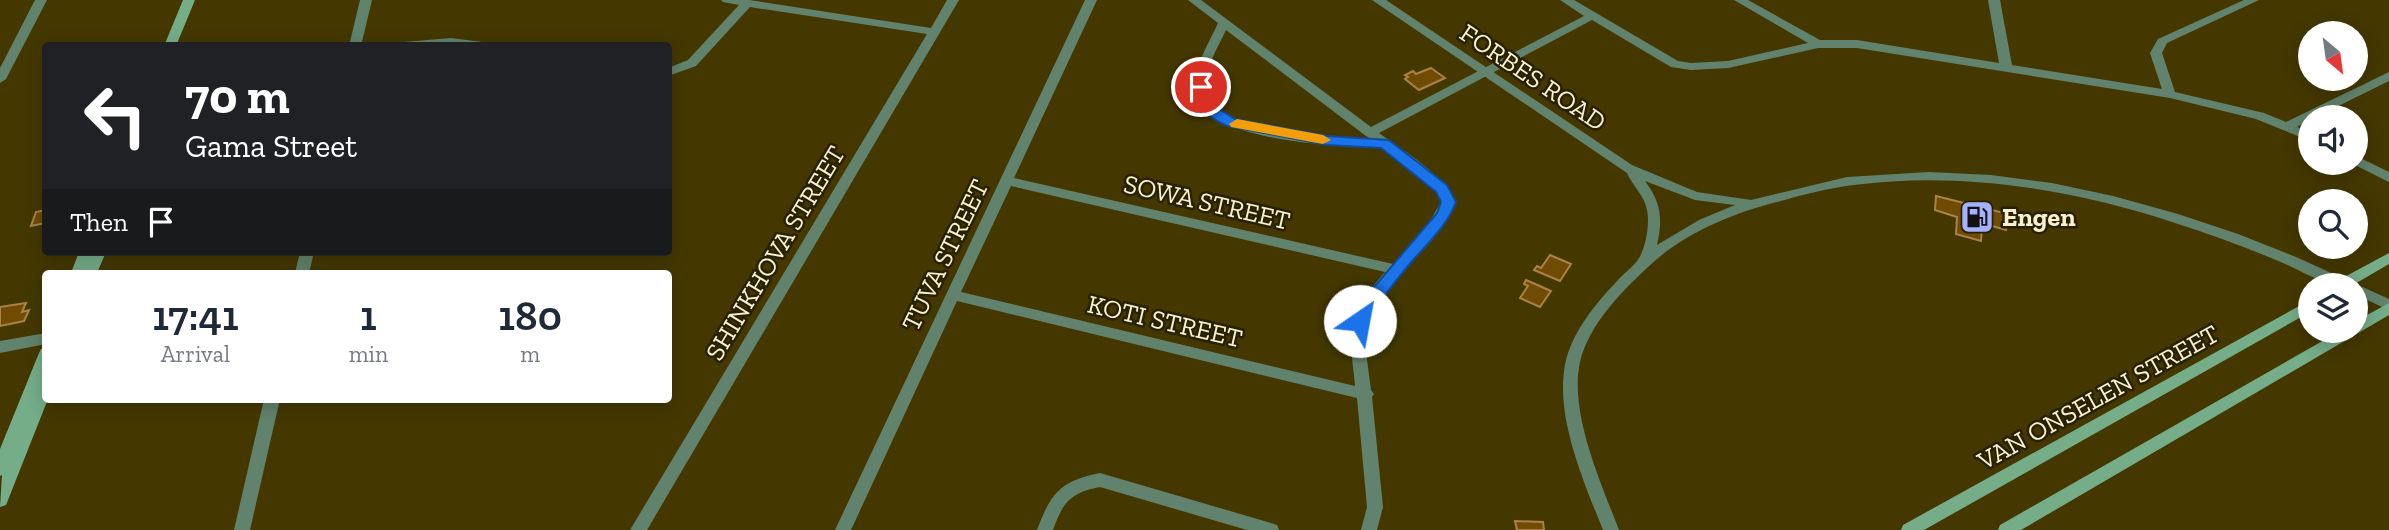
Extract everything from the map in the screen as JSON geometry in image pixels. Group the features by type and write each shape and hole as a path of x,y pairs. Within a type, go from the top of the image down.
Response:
{"main road":[{"path":"172,42 188,0"},
{"path":"181,42 197,0"},
{"path":"2366,273 2389,257"},
{"path":"2368,320 2389,307"},
{"name":"VAN ONSELEN STREET","path":"1909,530 2298,312"},
{"path":"2006,530 2330,343"},
{"path":"0,469 42,363"},
{"path":"0,499 42,395"}],"street":[{"path":"0,79 41,0"},
{"path":"356,42 366,0"},
{"path":"727,0 934,33"},
{"name":"SHINKHOVA STREET","path":"638,530 953,0"},
{"name":"TUVA STREET","path":"843,530 1091,0"},
{"path":"1194,0 1429,177 1442,189 1448,202 1444,215 1368,305 1360,321 1358,334 1375,507 1369,530"},
{"name":"FORBES ROAD","path":"1378,0 1627,168 1695,196 1755,202"},
{"path":"1566,0 1675,64 1688,68 1726,65 1818,44 1857,44 2170,94 2239,110 2298,131"},
{"path":"1740,0 1818,44"},
{"path":"1994,0 2006,67"},
{"path":"2170,94 2156,53 2162,41 2253,0"},
{"path":"672,71 692,63 747,3"},
{"path":"1370,133 1592,16"},
{"path":"1224,22 1203,74 1201,87 1201,96 1217,116 1232,123 1280,134 1384,144"},
{"path":"0,49 17,48"},
{"path":"2288,126 2389,76"},
{"path":"2368,167 2389,178"},
{"name":"FORBES ROAD","path":"1627,168 1646,189 1655,208 1654,230 1646,259"},
{"path":"1611,530 1585,456 1573,410 1570,373 1578,347 1591,325 1646,259 1681,233 1755,202 1836,183 1903,176 1948,177 2031,186 2136,206 2269,251 2318,273"},
{"name":"SOWA STREET","path":"1008,181 1396,270"},
{"name":"KOTI STREET","path":"952,295 1366,394"},
{"path":"2368,296 2389,307"},
{"path":"0,347 42,339"},
{"path":"242,530 271,403"},
{"path":"1045,530 1054,505 1064,491 1080,483 1100,480 1271,530"}],"building":[{"path":"1431,68 1445,78 1419,90 1405,79 1408,77 1405,75 1413,71 1416,74"},
{"path":"1936,196 2008,214 2006,230 1982,223 1981,241 1956,234 1957,217 1935,210"},
{"path":"42,211 42,224 31,226 36,212"},
{"path":"1550,255 1571,264 1560,281 1534,270 1537,266 1541,268"},
{"path":"1526,280 1551,291 1540,307 1520,298 1528,286 1524,284"},
{"path":"26,303 22,312 29,310 24,321 0,326 0,307"},
{"path":"1515,521 1543,522 1544,530 1517,530"}],"slow traffic":[{"path":"1237,124 1323,140"}],"place":[{"name":"Engen","path":"1977,217"}],"route":[{"path":"1201,87 1201,96 1208,107 1217,116 1232,123 1280,134 1384,144 1442,189 1448,202 1444,215 1368,305 1360,321"}]}
